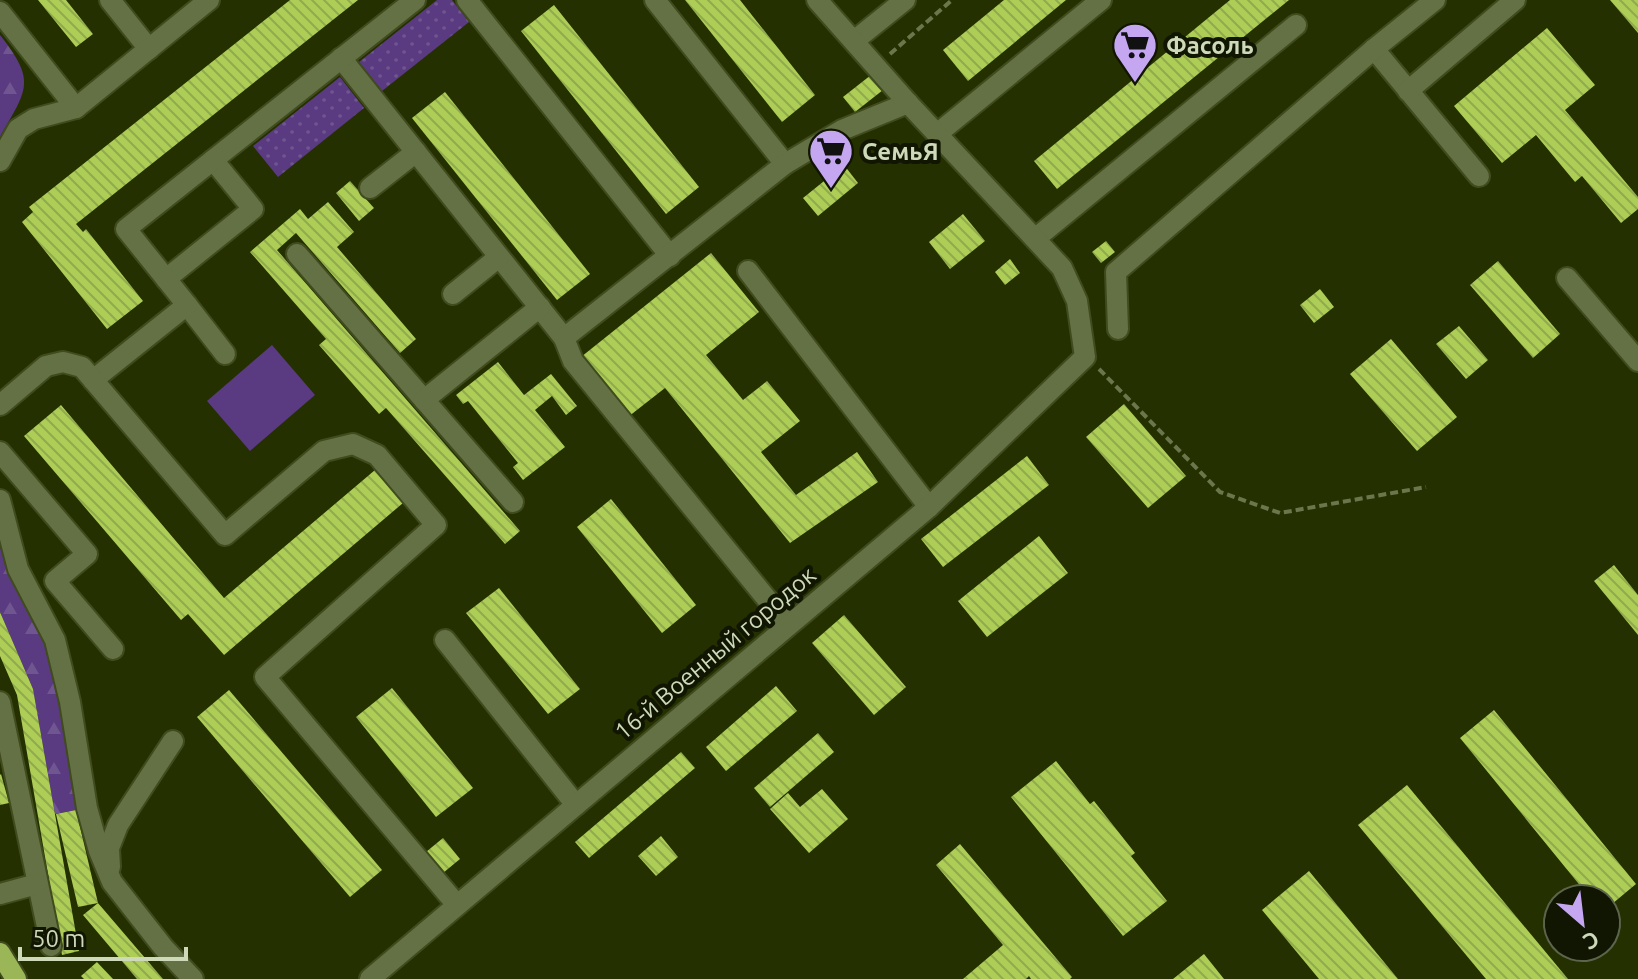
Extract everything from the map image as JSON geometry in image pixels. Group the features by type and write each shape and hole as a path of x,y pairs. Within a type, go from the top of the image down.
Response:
{"main road":[{"path":"0,953 16,979"}],"street":[{"path":"110,0 149,49"},
{"path":"0,161 18,129 34,119 76,108 209,0"},
{"path":"225,354 126,229 415,0"},
{"path":"467,0 670,256"},
{"path":"655,0 785,164"},
{"path":"817,0 1062,268 1077,301 1085,357"},
{"path":"854,41 905,0"},
{"path":"937,134 1101,0"},
{"path":"1118,329 1116,272 1435,0"},
{"path":"1408,91 1515,0"},
{"path":"0,12 76,108"},
{"path":"1036,238 1296,25"},
{"path":"1374,49 1479,176"},
{"path":"341,58 564,338 573,361 788,625"},
{"path":"564,338 785,164 842,130 908,103"},
{"path":"370,188 416,152"},
{"path":"166,279 253,209 213,160"},
{"path":"297,254 513,502"},
{"path":"453,294 499,257"},
{"path":"748,271 929,507"},
{"path":"1567,278 1638,361"},
{"path":"93,380 187,305"},
{"path":"424,400 540,307"},
{"name":"16-й Военный городок","path":"370,979 929,507 1085,357"},
{"path":"0,405 46,366 63,362 82,367 225,535 324,451 353,444 377,455 436,525 265,677 457,905"},
{"path":"0,452 87,554 55,581 113,649"},
{"path":"0,500 18,569 55,640 70,702 87,808 99,851 112,882 163,947 193,979"},
{"path":"445,640 576,805"},
{"path":"0,702 51,946"},
{"path":"112,882 109,848 118,825 173,741"},
{"path":"0,894 37,884"}],"path":[{"path":"876,66 952,0"},
{"path":"1085,357 1114,382 1220,492 1280,513 1426,487"}],"green space":[{"path":"437,0 452,0 469,22 382,91 359,62"},
{"path":"0,35 19,64 24,86 17,107 0,137"},
{"path":"340,77 364,108 278,177 253,146"},
{"path":"272,345 315,395 250,451 207,401"},
{"path":"0,547 14,586 44,639 59,677 78,797 76,810 55,814 33,689 0,612"}],"building":[{"path":"38,0 66,0 93,34 76,47"},
{"path":"290,0 358,0 76,224 83,232 86,229 143,301 107,329 22,222 33,212 29,207"},
{"path":"685,0 740,0 815,95 782,122"},
{"path":"1004,0 1066,0 968,81 943,50"},
{"path":"1230,0 1289,0 1057,189 1034,161"},
{"path":"1610,0 1638,0 1638,33"},
{"path":"554,5 699,187 666,214 521,31"},
{"path":"1547,28 1595,85 1565,110 1638,197 1638,209 1621,223 1582,176 1575,182 1536,135 1502,163 1454,106"},
{"path":"871,75 883,90 855,112 843,97"},
{"path":"445,92 590,274 557,300 412,118"},
{"name":"СемьЯ","path":"844,165 858,183 818,216 803,198"},
{"path":"350,181 374,208 359,221 336,193"},
{"path":"328,202 354,232 337,247 416,339 400,353 296,233 277,250 520,531 505,544 386,408 379,414 319,345 326,339 250,252 300,209 308,219"},
{"path":"963,214 985,241 950,269 929,242"},
{"path":"1106,241 1115,252 1101,263 1092,252"},
{"path":"711,253 759,312 706,355 743,400 767,381 800,421 761,452 796,495 857,452 878,482 790,543 665,388 628,417 581,357"},
{"path":"1010,259 1020,273 1005,285 995,272"},
{"path":"1498,261 1560,334 1533,358 1470,285"},
{"path":"1320,289 1334,307 1314,323 1300,305"},
{"path":"1459,326 1488,360 1466,379 1436,344"},
{"path":"1391,339 1457,417 1417,451 1350,374"},
{"path":"498,362 524,395 551,374 577,406 566,415 552,396 535,410 565,447 523,480 513,467 518,463 468,401 463,404 456,395"},
{"path":"1124,404 1186,476 1148,508 1086,437"},
{"path":"61,405 224,598 375,470 403,503 224,655 188,614 181,620 24,436"},
{"path":"1027,456 1049,485 943,567 921,539"},
{"path":"611,499 696,605 662,633 577,527"},
{"path":"1039,536 1068,573 987,637 958,601"},
{"path":"1614,565 1638,595 1638,635 1594,581"},
{"path":"499,588 580,689 548,714 466,613"},
{"path":"0,612 33,689 79,951 62,955 17,695 0,656"},
{"path":"844,615 906,687 874,715 812,643"},
{"path":"776,686 797,711 726,771 706,747"},
{"path":"392,688 473,788 436,817 356,717"},
{"path":"229,690 382,870 350,897 197,717"},
{"path":"1494,710 1636,884 1622,896 1622,883 1578,883 1460,738"},
{"path":"818,733 834,752 770,807 754,788"},
{"path":"681,752 695,768 589,858 575,842"},
{"path":"1056,761 1090,804 1094,801 1135,853 1131,856 1167,901 1123,936 1011,797"},
{"path":"0,775 9,803 0,805"},
{"path":"1407,785 1542,948 1542,963 1555,963 1568,979 1486,979 1358,825"},
{"path":"822,789 848,819 809,853 770,809 788,793 800,807"},
{"path":"76,810 98,903 78,907 56,814"},
{"path":"661,836 678,857 656,876 638,856"},
{"path":"443,838 460,859 443,873 426,852"},
{"path":"960,844 1072,977 1070,979 1031,979 1029,976 1026,979 963,979 1003,945 936,865"},
{"path":"1309,871 1398,979 1319,979 1262,910"},
{"path":"98,903 163,979 137,979 83,915"},
{"path":"1204,954 1224,979 1173,979"},
{"path":"97,962 113,979 84,979 81,976"}],"place":[{"name":"Фасоль","path":"1135,84"},
{"name":"СемьЯ","path":"831,190"}]}
